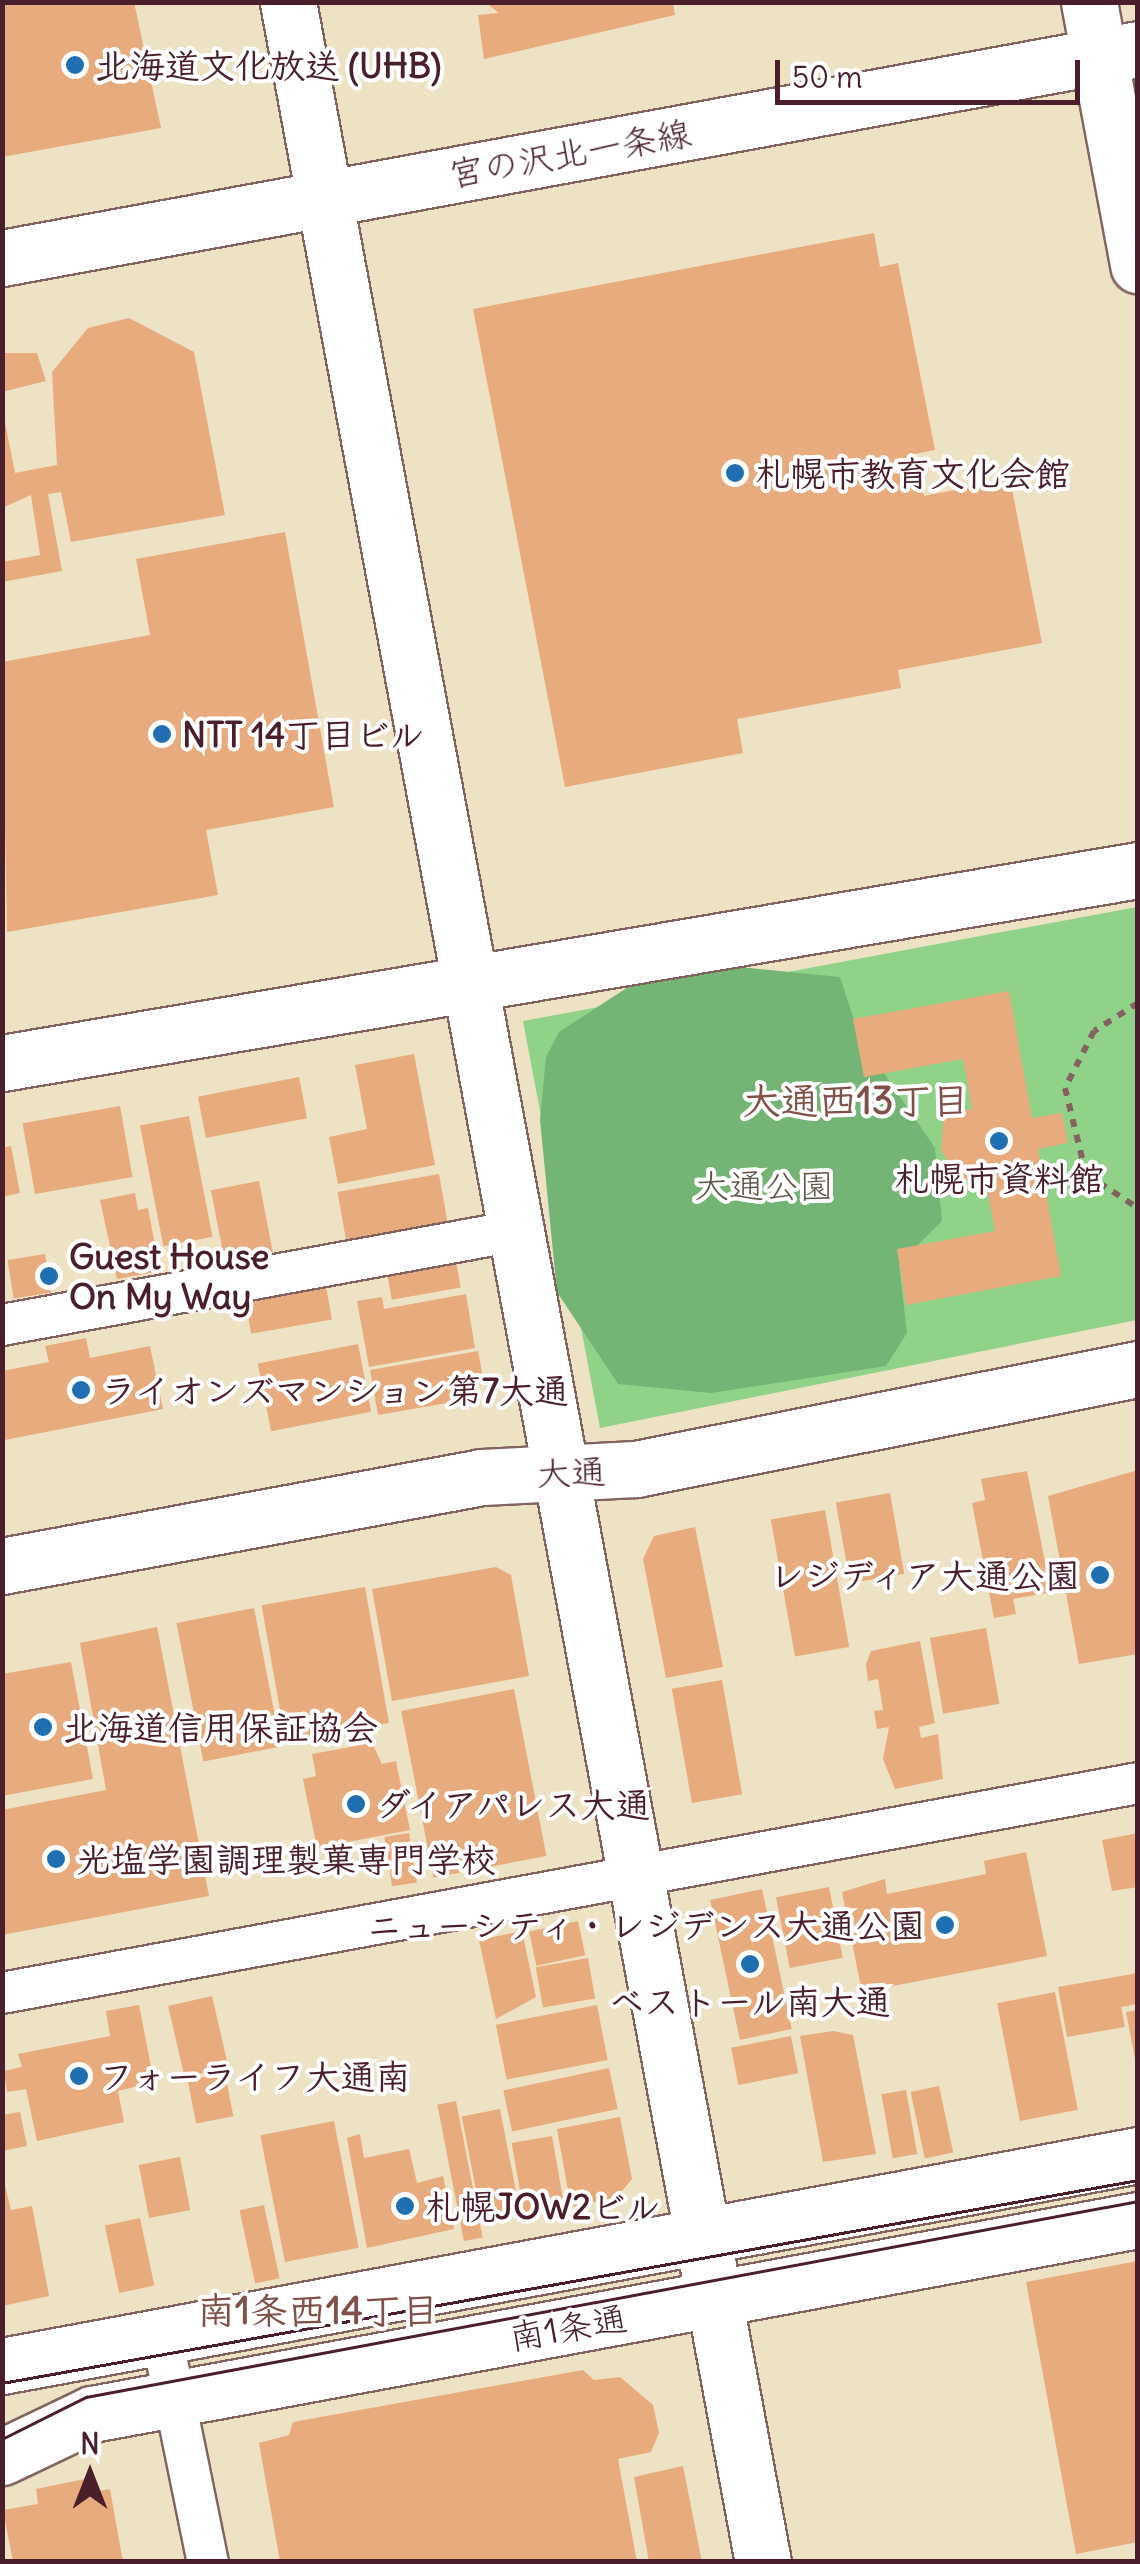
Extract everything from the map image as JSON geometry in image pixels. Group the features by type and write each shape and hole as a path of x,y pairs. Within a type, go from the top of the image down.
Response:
{"street":[{"path":"288,2 764,2562"},
{"path":"1089,2 1118,52 1138,264"},
{"name":"宮の沢北一条線","path":"2,258 1118,52"},
{"path":"2,1063 1138,870"},
{"path":"2,1325 516,1231"},
{"name":"大通","path":"2,1566 482,1476 636,1469 1138,1369"},
{"path":"2,1993 1138,1783"},
{"name":"南1条通","path":"2,2366 161,2332 1138,2155"},
{"name":"南1条通","path":"9,2446 92,2414 1138,2220"},
{"path":"161,2332 208,2562"}],"path":[{"path":"1138,1003 1094,1031 1066,1088 1086,1174 1138,1208"}],"green space":[{"name":"大通公園","path":"1137,907 1137,1320 600,1428 523,1021"},
{"path":"730,966 840,977 860,1038 935,1148 942,1221 899,1264 907,1333 886,1366 711,1393 618,1384 557,1292 540,1120 546,1057 559,1032 639,980"}],"building":[{"name":"北海道文化放送 (UHB)","path":"2,2 134,2 161,128 2,157"},
{"path":"485,2 673,2 675,15 484,59 478,15 499,13"},
{"path":"874,233 880,267 898,263 935,450 915,454 924,496 1010,479 1042,643 898,670 901,688 737,719 743,753 565,787 473,309"},
{"path":"129,318 194,352 225,515 71,542 61,492 48,494 62,571 2,582 2,562 40,555 31,495 2,508 2,407 15,473 57,465 52,372 88,328"},
{"path":"2,353 37,353 46,381 2,392"},
{"name":"NTT 14丁目ビル","path":"285,532 334,807 206,830 218,895 7,932 2,662 150,635 136,559"},
{"path":"1009,991 1032,1118 1062,1113 1068,1143 1038,1149 1061,1276 906,1305 897,1249 995,1231 985,1178 959,1183 941,1149 944,1114 972,1109 963,1059 864,1077 853,1019"},
{"path":"414,1054 435,1165 338,1184 329,1137 367,1129 355,1065"},
{"path":"299,1077 307,1118 206,1138 198,1097"},
{"path":"120,1106 133,1177 35,1194 23,1123"},
{"path":"189,1116 212,1237 163,1246 140,1126"},
{"path":"11,1146 20,1193 2,1197 2,1148"},
{"path":"439,1174 448,1223 346,1241 338,1192"},
{"path":"259,1181 274,1256 225,1265 211,1190"},
{"path":"135,1193 138,1210 148,1208 160,1271 117,1279 100,1200"},
{"path":"45,1254 51,1293 14,1298 7,1260"},
{"path":"456,1261 461,1288 392,1300 387,1273"},
{"path":"326,1286 332,1319 251,1334 245,1300"},
{"path":"466,1294 475,1348 369,1367 357,1301 382,1297 384,1309"},
{"name":"ライオンズマンション第7大通","path":"86,1338 90,1358 150,1346 163,1409 5,1440 2,1371 49,1362 45,1346"},
{"path":"358,1344 371,1412 271,1431 258,1363"},
{"path":"478,1351 482,1372 459,1401 378,1415 370,1370"},
{"name":"レジディア大通公園","path":"1138,1470 1138,1654 1079,1664 1048,1496"},
{"path":"1027,1471 1051,1592 1013,1599 1016,1614 994,1618 972,1503 985,1500 981,1479"},
{"path":"890,1493 904,1574 850,1583 836,1503"},
{"path":"825,1510 849,1647 795,1656 771,1520"},
{"path":"695,1527 723,1667 666,1678 643,1559 654,1536"},
{"path":"496,1567 511,1575 529,1676 392,1701 372,1589"},
{"path":"365,1587 389,1723 286,1741 262,1605"},
{"path":"254,1608 281,1746 203,1761 176,1623"},
{"path":"157,1627 209,1896 2,1935 2,1810 106,1790 80,1643"},
{"path":"986,1628 999,1704 943,1714 930,1638"},
{"path":"920,1641 935,1723 919,1727 921,1738 938,1734 943,1779 895,1789 883,1759 889,1727 877,1729 874,1711 883,1710 878,1679 868,1681 866,1664 871,1651"},
{"name":"北海道信用保証協会","path":"71,1662 93,1779 2,1796 2,1674"},
{"path":"722,1680 742,1794 692,1803 672,1689"},
{"path":"514,1689 546,1856 434,1878 401,1711"},
{"name":"ダイアパレス大通","path":"372,1743 382,1764 396,1761 410,1830 317,1848 303,1779 316,1776 312,1754"},
{"path":"409,1833 417,1882 392,1886 384,1837"},
{"path":"1138,1833 1138,1887 1112,1891 1102,1840"},
{"name":"ニューシティ・レジデンス大通公園","path":"1026,1852 1047,1956 862,1992 842,1892 885,1879 887,1894 986,1874 984,1861"},
{"path":"829,1887 843,1958 790,1968 776,1897"},
{"name":"ベストール南大通","path":"762,1889 792,2029 740,2040 710,1900"},
{"path":"578,1921 585,1955 536,1966 529,1931"},
{"path":"522,1931 536,1997 496,2019 479,1940"},
{"path":"588,1958 595,1998 543,2008 536,1967"},
{"path":"1138,1973 1138,2004 1121,2007 1125,2027 1067,2037 1058,1987"},
{"path":"1055,1992 1078,2110 1020,2121 997,2003"},
{"path":"212,1996 228,2067 185,2077 168,2006"},
{"name":"フォーライフ大通南","path":"139,2005 154,2082 118,2091 124,2122 37,2141 26,2089 7,2092 4,2071 22,2067 18,2054 110,2036 106,2011"},
{"path":"597,2005 608,2060 507,2080 496,2025"},
{"path":"1138,2010 1138,2063 1136,2064 1126,2012"},
{"path":"833,2031 853,2035 876,2154 823,2162 800,2036"},
{"path":"791,2036 798,2073 738,2085 731,2048"},
{"path":"609,2068 618,2109 512,2132 503,2090"},
{"path":"225,2073 233,2116 196,2123 188,2080"},
{"path":"939,2086 953,2153 925,2159 911,2092"},
{"path":"906,2090 917,2154 893,2158 881,2094"},
{"path":"456,2101 483,2237 464,2241 437,2105"},
{"path":"500,2109 520,2212 482,2220 462,2116"},
{"path":"20,2112 27,2146 2,2151 2,2115"},
{"path":"620,2117 632,2179 617,2197 571,2207 557,2129"},
{"path":"334,2121 359,2248 285,2262 260,2135"},
{"name":"札幌JOW2ビル","path":"360,2134 364,2158 409,2149 417,2183 443,2176 454,2229 367,2248 347,2138"},
{"path":"552,2136 565,2208 524,2215 512,2143"},
{"path":"180,2157 190,2210 149,2218 139,2165"},
{"path":"2,2173 11,2210 32,2206 49,2296 2,2306"},
{"path":"264,2205 280,2278 255,2284 240,2210"},
{"path":"140,2218 154,2285 119,2293 105,2225"},
{"path":"1138,2261 1138,2542 1076,2554 1026,2282"},
{"path":"583,2370 594,2380 620,2377 653,2405 659,2433 651,2452 618,2459 637,2562 280,2562 259,2443 289,2435 293,2422"},
{"path":"683,2466 702,2562 649,2562 634,2477"},
{"path":"85,2479 88,2493 110,2489 123,2562 13,2562 3,2510 38,2504 36,2489"}],"tram line":[{"path":"2,2383 1138,2180"},
{"path":"2,2439 86,2397 1138,2201"}],"place":[{"name":"北海道文化放送 (UHB)","path":"75,65"},
{"name":"札幌市教育文化会館","path":"735,473"},
{"name":"NTT 14丁目ビル","path":"162,734"},
{"name":"札幌市資料館","path":"999,1141"},
{"name":"Guest House On My Way","path":"49,1276"},
{"name":"ライオンズマンション第7大通","path":"81,1390"},
{"name":"レジディア大通公園","path":"1100,1575"},
{"name":"北海道信用保証協会","path":"43,1727"},
{"name":"ダイアパレス大通","path":"356,1804"},
{"name":"光塩学園調理製菓専門学校","path":"56,1859"},
{"name":"ニューシティ・レジデンス大通公園","path":"945,1925"},
{"name":"ベストール南大通","path":"750,1964"},
{"name":"フォーライフ大通南","path":"79,2076"},
{"name":"札幌JOW2ビル","path":"405,2206"}],"district":[{"name":"大通西13丁目","path":"856,1101"},
{"name":"南1条西14丁目","path":"318,2311"}]}
